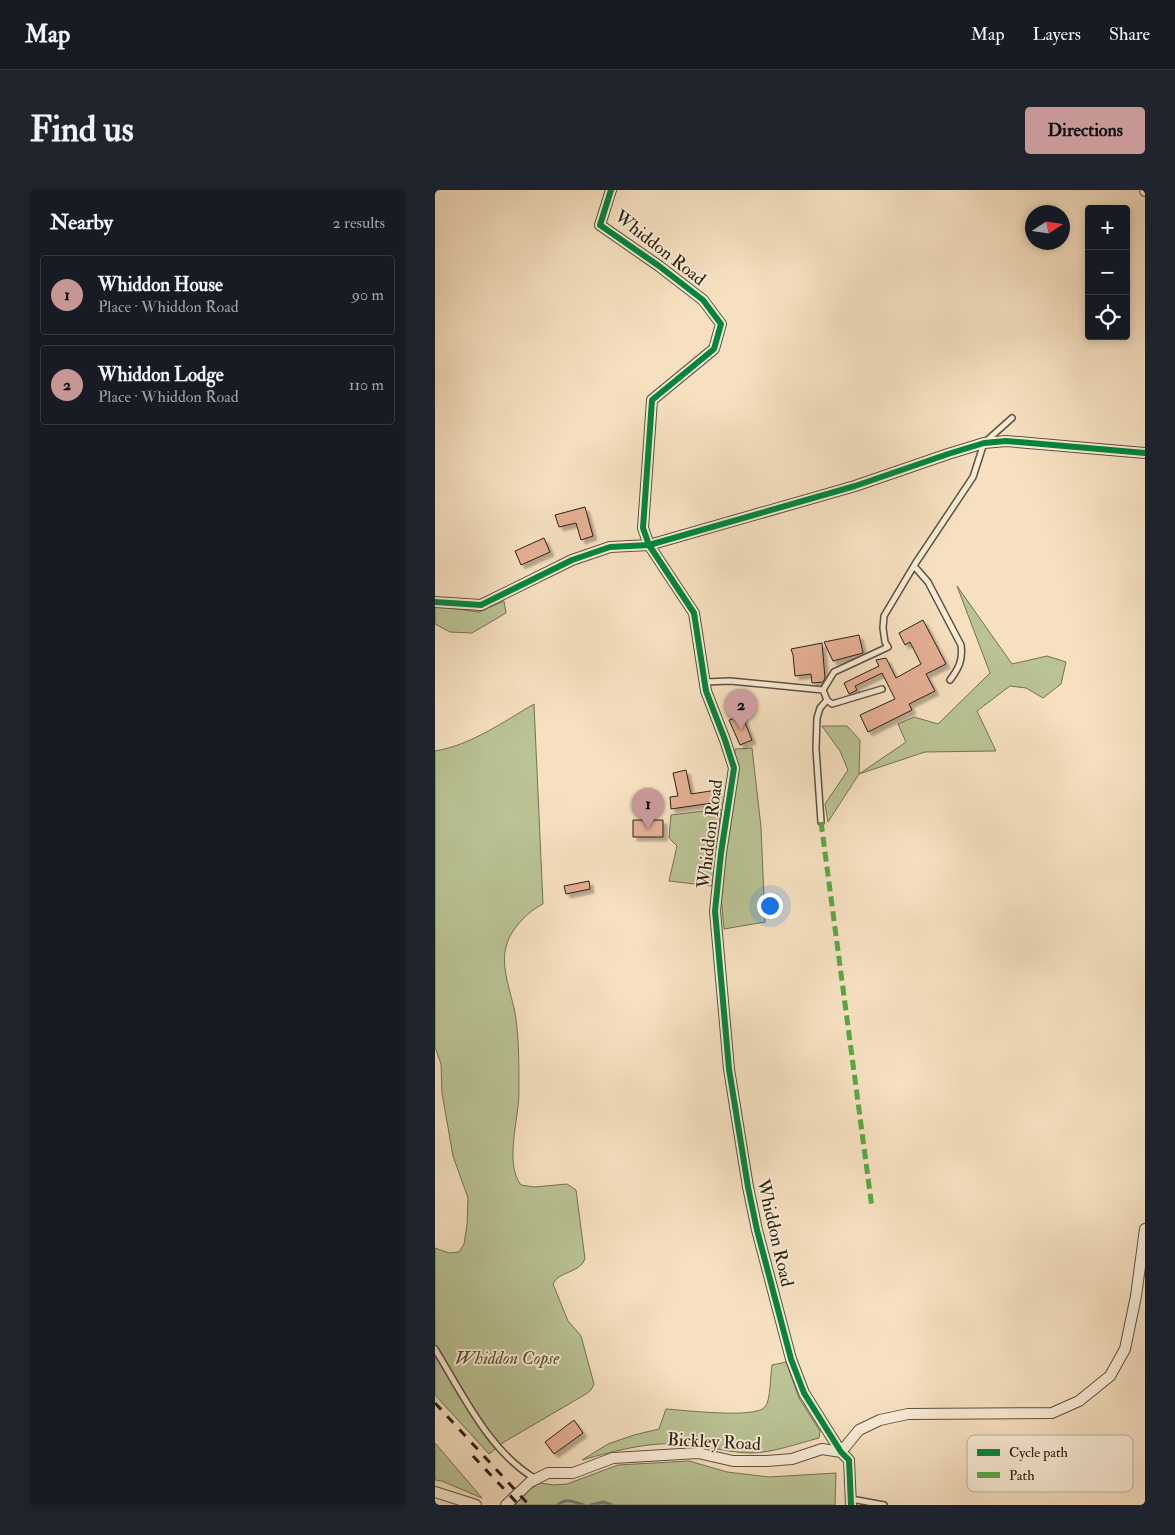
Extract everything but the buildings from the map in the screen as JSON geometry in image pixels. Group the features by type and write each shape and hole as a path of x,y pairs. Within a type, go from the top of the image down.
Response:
{"street":[{"name":"Whiddon Road","path":"611,190 600,225 659,266 703,300 721,324 714,348 652,400 643,528 649,545 694,613 706,691 734,768 721,853 715,912 729,1069 748,1188 757,1230 791,1359 804,1393 841,1452 849,1460 851,1502"},
{"path":"435,602 481,605 572,560 610,547 649,545 837,492 948,454 984,444 1006,441 1145,453"},
{"path":"841,1452 859,1430 880,1420 909,1414 1052,1413 1079,1400 1110,1376 1125,1349 1136,1296 1145,1230"},
{"name":"Bickley Road","path":"506,1505 530,1482 548,1473 573,1473 613,1458 697,1453 733,1461 767,1461 792,1459 823,1449 841,1452"},
{"path":"435,1492 476,1505"}],"lane":[{"path":"823,690 834,672 888,647 885,642 883,628 884,616 914,566 973,477 984,444 1011,418"},
{"path":"914,566 928,582 961,645 963,656 958,670 950,680"},
{"path":"705,682 730,681 823,690"},
{"path":"823,690 827,700 833,704 882,689"},
{"path":"821,822 816,750 817,718 820,708 827,700"},
{"path":"435,1349 490,1436 520,1470 536,1479"},
{"path":"851,1502 884,1505"}],"green space":[{"path":"957,586 1012,664 1047,656 1066,662 1061,684 1043,698 1026,688 1010,686 977,711 996,751 925,752 859,774 906,742 898,724 914,717 938,724 990,673"},
{"path":"504,601 506,613 472,633 450,632 435,624 435,606 479,612"},
{"name":"Whiddon Copse","path":"534,704 543,904 525,917 515,928 508,941 505,955 506,973 516,1019 518,1046 519,1092 513,1153 514,1165 516,1176 521,1185 534,1187 567,1184 576,1190 585,1259 582,1264 559,1277 553,1284 568,1321 581,1336 594,1384 586,1394 504,1442 489,1454 435,1395 435,1248 449,1253 459,1252 464,1244 468,1198 453,1156 442,1093 441,1064 435,1047 435,751 461,744 474,738"},
{"path":"822,726 847,726 860,740 859,774 828,822 825,804 848,770 840,751"},
{"path":"752,748 761,827 765,922 724,929 721,896 736,769 735,749"},
{"path":"721,809 712,886 669,881 677,846 669,838 671,815"},
{"path":"786,1362 799,1398 820,1431 819,1438 760,1453 744,1453 691,1445 663,1444 623,1450 582,1460 608,1444 659,1429 666,1409 734,1413 759,1411 767,1404 772,1365"},
{"path":"435,1443 482,1498 442,1481 435,1480"},
{"path":"689,1461 727,1472 769,1477 836,1473 835,1505 515,1505 530,1489 540,1483 567,1484 618,1465"}],"waterway":[{"path":"558,1505 564,1501 583,1505"},
{"path":"591,1505 603,1502 612,1505"}],"railway":[{"path":"435,1403 529,1505"},
{"path":"473,1456 519,1505"}],"marked path":[{"path":"821,822 872,1208"}],"cycle path":[{"path":"611,190 600,225 659,266 703,300 721,324 714,349 652,400 643,528 649,545 694,613 706,691 734,768 721,853 715,911 729,1069 757,1230 791,1359 804,1393 841,1452 849,1460 851,1505"},
{"path":"435,602 481,605 572,560 610,547 649,545 855,486 984,443 1006,441 1145,453"}],"place":[{"name":"Whiddon Lodge","path":"741,730"},
{"name":"Whiddon House","path":"648,829"}]}
